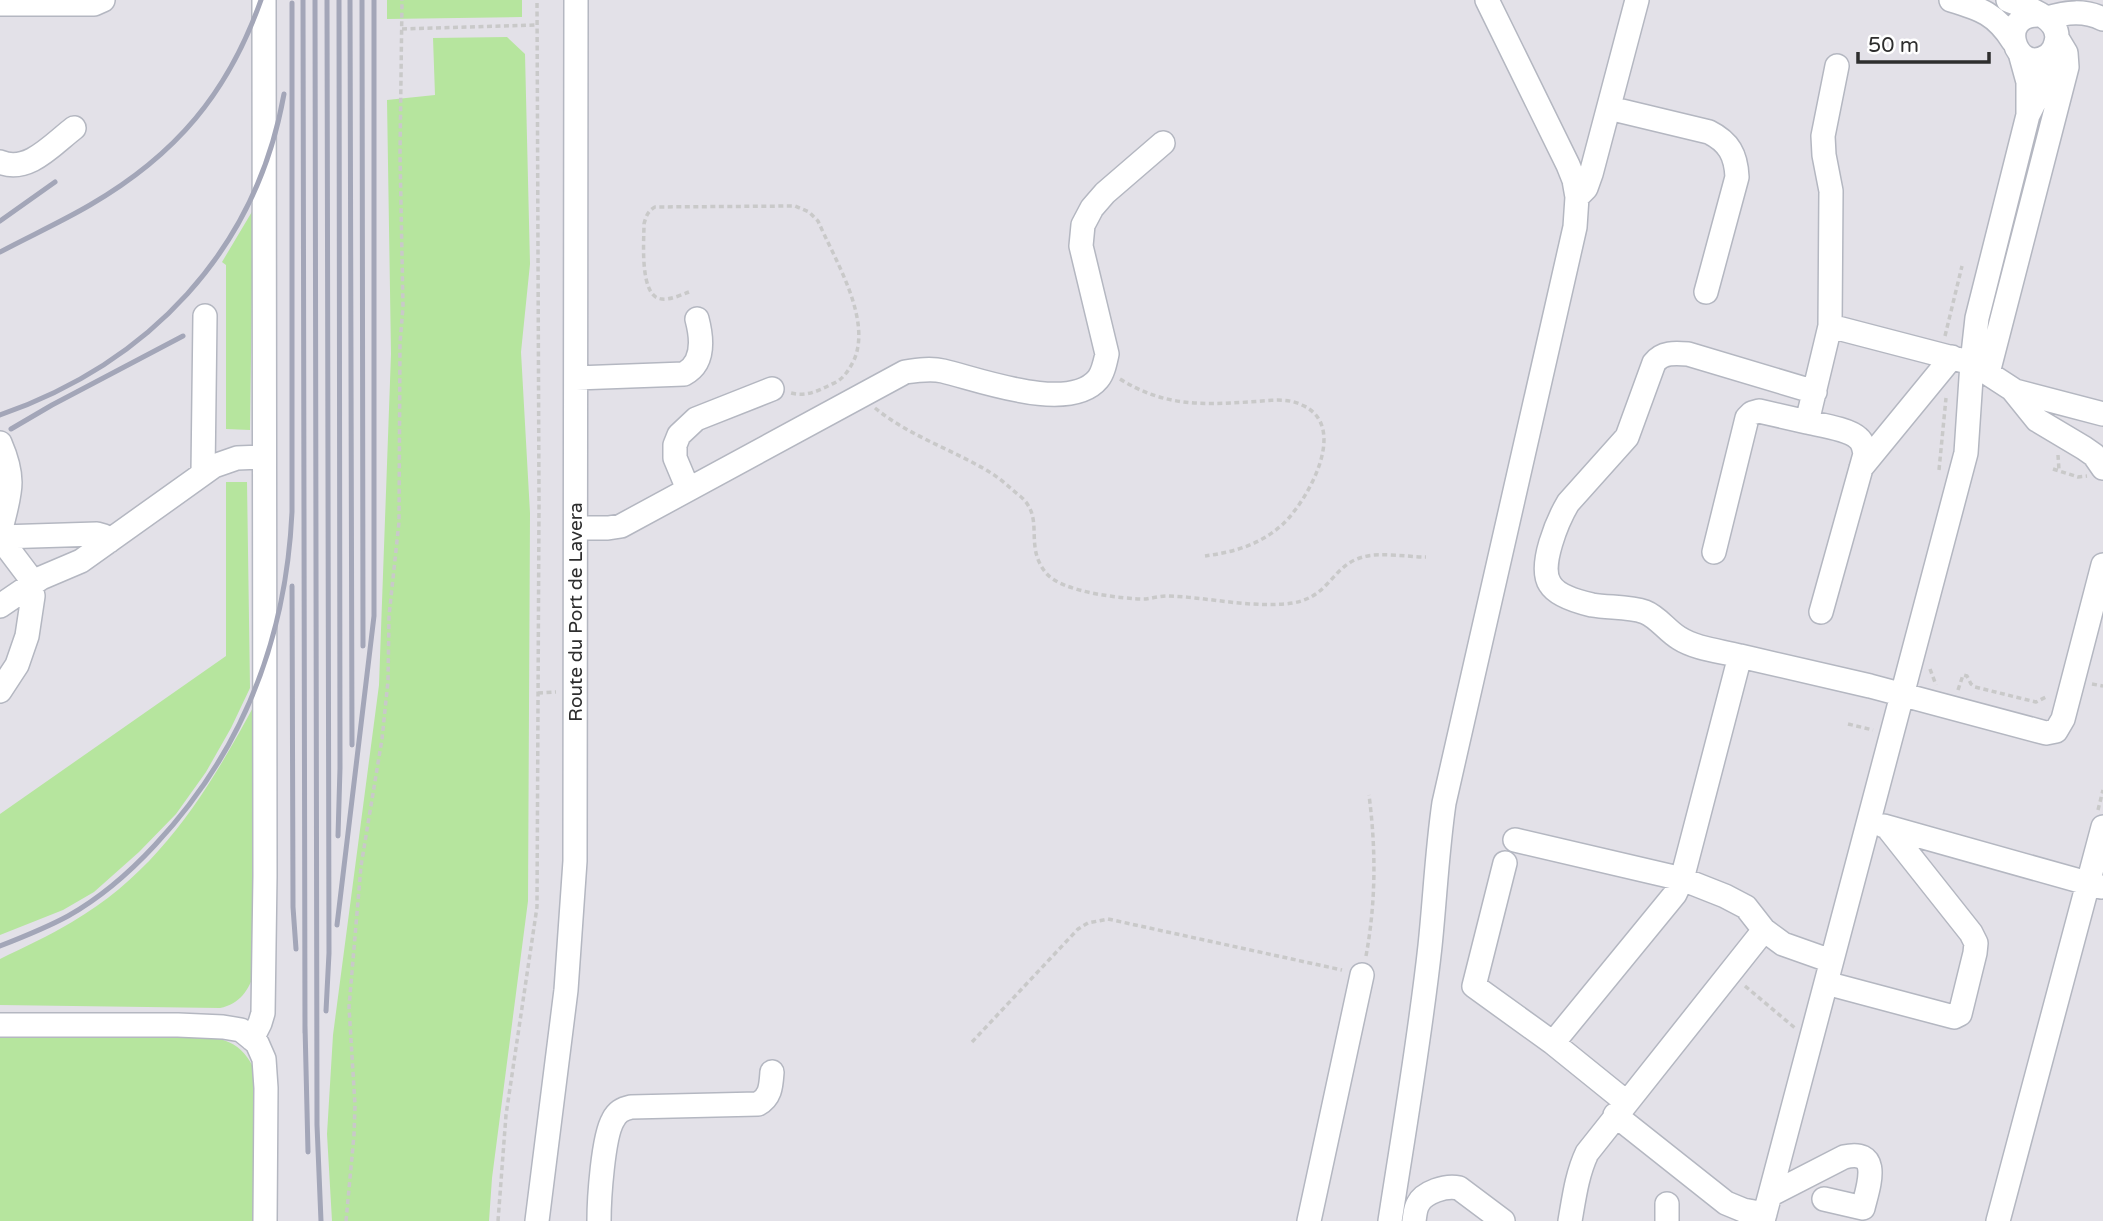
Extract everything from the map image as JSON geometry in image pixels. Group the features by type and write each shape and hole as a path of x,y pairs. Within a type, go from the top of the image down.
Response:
{"street":[{"path":"0,5 94,4 103,0"},
{"path":"252,1038 263,1013 265,876 264,0"},
{"name":"Route du Port de Lavera","path":"537,1221 566,990 575,861 576,0"},
{"path":"1390,1221 1421,1017 1444,803 1575,227 1577,197 1574,180 1487,0"},
{"path":"1577,197 1586,188 1591,174 1637,0"},
{"path":"1951,0 1986,12 2005,28 2017,47 2033,59 2040,59 2051,30"},
{"path":"1861,468 1964,357 2067,67 2066,53 2051,30 2008,0"},
{"path":"2028,116 2028,82 2013,34 2020,21 2026,17 2051,30 2103,21"},
{"path":"1766,1210 1828,972 1878,825 1902,695 1966,453 1964,357 1977,318 2028,116 2042,87 2051,30"},
{"path":"1807,422 1830,326 1831,191 1823,136 1836,66"},
{"path":"1609,108 1709,132 1721,139 1731,150 1737,163 1737,177 1706,292"},
{"path":"0,162 9,166 30,162 74,128"},
{"path":"576,527 621,526 905,372 920,369 940,370 994,386 1034,393 1063,393 1083,389 1097,380 1104,368 1107,354 1081,246 1083,225 1092,208 1105,193 1163,142"},
{"path":"203,473 205,316"},
{"path":"576,378 684,374 691,371 701,348 697,319"},
{"path":"1830,326 1964,357 2015,391 2103,414"},
{"path":"1815,392 1688,354 1676,353 1658,358 1627,437 1561,514 1546,564 1550,584 1558,592 1592,605 1644,611 1687,643 2046,733 2056,731 2063,719 2103,565"},
{"path":"688,489 675,458 675,445 679,435 696,419 772,389"},
{"path":"2015,391 2037,420 2094,456 2096,472"},
{"path":"1714,552 1748,418 1752,413 1759,411 1851,434 1863,444 1865,454 1821,612"},
{"path":"0,443 10,467 12,481 0,536 32,584 33,604 27,636 17,665 0,691"},
{"path":"0,606 32,584 80,561 203,473 226,460 264,457"},
{"path":"0,536 97,534 109,541"},
{"path":"1553,1043 1675,894 1682,879 1740,656"},
{"path":"1878,825 2096,885"},
{"path":"1515,840 1682,879 1736,900 1746,907 1764,930 1828,972 1954,1017 1960,1014 1966,996 1976,943 1971,933 1878,825"},
{"path":"1998,1221 2096,885 2103,827"},
{"path":"1505,863 1474,986 1553,1043 1621,1109 1726,1203 1743,1210 1766,1210 1844,1157 1853,1155 1868,1162 1871,1172 1863,1209 1824,1199"},
{"path":"1570,1221 1581,1165 1592,1144 1764,930"},
{"path":"1309,1221 1362,975"},
{"path":"0,1025 223,1027 241,1030 252,1038 264,1059 265,1221"},
{"path":"599,1221 608,1135 617,1113 631,1107 758,1104 768,1095 772,1072"},
{"path":"1414,1221 1419,1201 1424,1196 1453,1187 1459,1188 1503,1221"}],"path":[{"path":"346,1221 355,1105 349,1007 361,866 382,739 388,681 389,616 399,522 400,343 403,307 400,153 402,0"},
{"path":"498,1221 506,1115 537,907 537,0"},
{"path":"402,30 537,25"},
{"path":"689,292 663,300 649,292 646,283 644,224 650,209 795,206 809,212 818,221 858,315 860,335 856,354 849,370 836,383 807,395 772,389"},
{"path":"1962,266 1951,312 1964,357"},
{"path":"1951,312 1960,314"},
{"path":"1104,368 1136,389 1161,399 1185,404 1284,400 1303,405 1317,415 1324,431 1323,451 1316,474 1299,505 1282,525 1260,540 1236,551 1205,556"},
{"path":"860,395 897,423 993,474 1027,502 1034,523 1033,544 1038,561 1047,575 1059,583 1126,598 1149,599 1166,596 1230,603 1284,604 1307,600 1320,592 1347,564 1363,556 1426,557"},
{"path":"2053,469 2078,477 2096,472"},
{"path":"1928,664 1937,686"},
{"path":"1958,690 1963,675 1967,676 1975,687 2036,702 2050,695"},
{"path":"972,1042 1078,929 1097,920 1108,919 1362,975 1374,902 1374,836 1369,794"},
{"path":"1737,980 1803,1034"}],"shaded area":[{"path":"0,0 2103,0 2103,1221 0,1221"}],"green space":[{"path":"387,0 522,0 522,17 387,19"},
{"path":"507,37 525,54 530,264 521,352 530,513 528,901 492,1178 489,1221 332,1221 327,1134 333,1035 379,685 391,354 387,100 435,95 433,38"},
{"path":"253,210 250,430 226,429 226,265 222,262"},
{"path":"226,482 247,482 250,688 231,728 206,772 176,814 139,852 94,892 63,910 0,935 0,814 226,656"},
{"path":"256,702 255,971 243,995 220,1008 0,1005 0,959 72,922 132,878 180,825 201,796"},
{"path":"189,1035 230,1042 244,1053 256,1073 256,1221 0,1221 0,1037"}],"railway":[{"path":"0,252 121,186 173,143 215,93 248,33 261,0"},
{"path":"303,0 305,1033"},
{"path":"315,0 317,1125 321,1221"},
{"path":"326,1011 329,953 327,0"},
{"path":"338,836 339,0"},
{"path":"350,0 352,745"},
{"path":"362,0 363,646"},
{"path":"337,925 374,616 374,0"},
{"path":"0,946 80,909 114,884 155,845 186,809 213,771 254,691 269,649 288,559 292,512 292,3"},
{"path":"0,415 54,393 103,365 148,332 187,294 221,251 249,203 270,151 284,94"},
{"path":"0,221 55,182"},
{"path":"11,429 183,336"},
{"path":"292,586 293,907 296,949"},
{"path":"305,1026 308,1152"}]}
